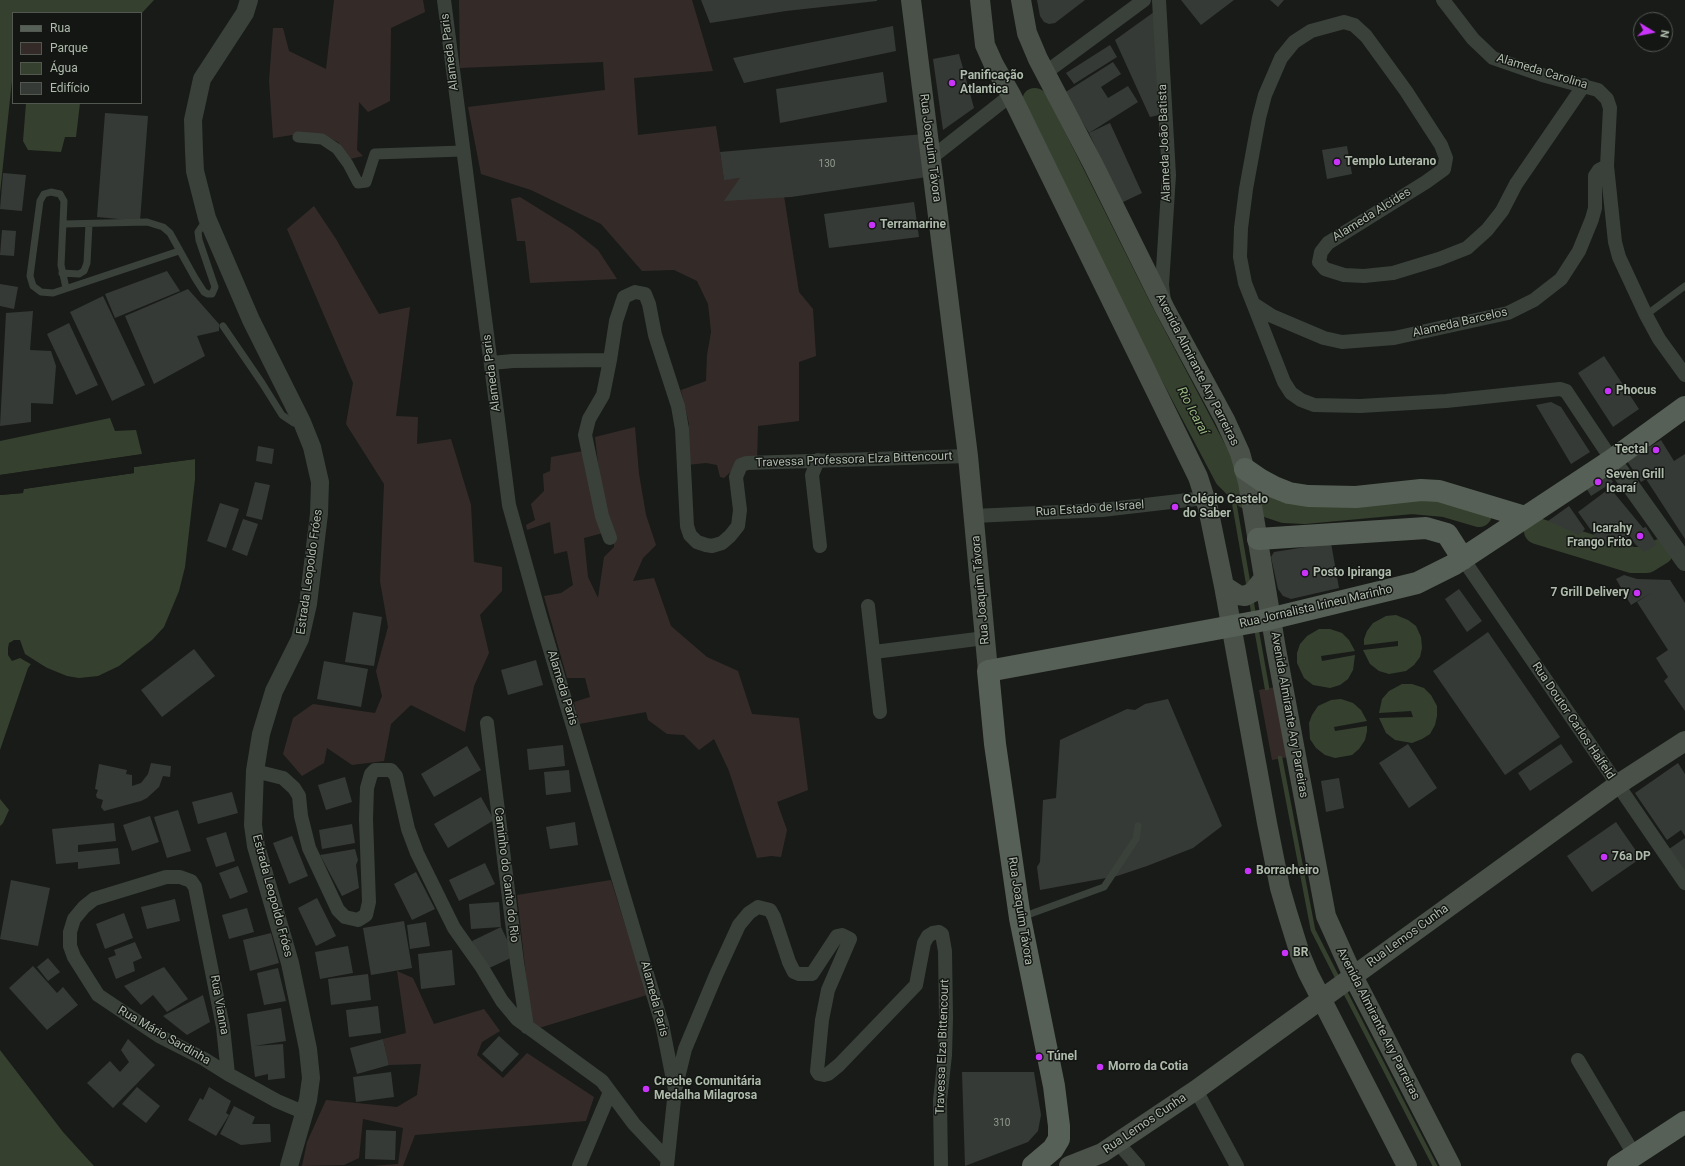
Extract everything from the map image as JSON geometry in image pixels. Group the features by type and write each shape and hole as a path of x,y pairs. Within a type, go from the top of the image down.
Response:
{"main road":[{"name":"Rua Joaquim Távora","path":"911,0 968,456 994,744 1020,918 1054,1086 1059,1126 1059,1139 1053,1149 1033,1166"},
{"name":"Avenida Almirante Ary Parreiras","path":"980,0 985,45 1011,95 1192,465 1205,498 1245,587 1268,619 1323,903 1333,933 1338,987 1407,1166"},
{"name":"Avenida Almirante Ary Parreiras","path":"1021,0 1029,39 1045,73 1093,164 1165,309 1225,420 1247,479 1256,529 1245,587 1233,626 1280,888 1300,954 1338,987 1451,1166"},
{"name":"Rua Jornalista Irineu Marinho","path":"988,671 1268,619 1405,587 1433,576 1463,558 1612,460 1685,407"},
{"path":"1247,479 1261,480 1289,493 1308,496 1356,497 1421,490 1439,491 1524,517"},
{"path":"1256,529 1426,528 1447,534 1463,558"},
{"name":"Rua Lemos Cunha","path":"1069,1166 1102,1153 1196,1090 1617,786 1685,741"},
{"path":"1626,1162 1685,1122"}],"street":[{"name":"Estrada Leopoldo Fróes","path":"249,0 245,13 202,79 195,113 195,171 207,218 251,320 302,422 312,447 320,488 319,514 309,596 300,639 274,690 261,734 255,771 253,825 256,846 290,963 308,1049 311,1078 308,1100 303,1112 289,1166"},
{"name":"Alameda Paris","path":"444,0 462,152 509,505 540,616 662,1024 675,1090 667,1162"},
{"path":"1045,73 1144,0"},
{"name":"Alameda João Batista","path":"1159,0 1169,175 1162,285 1165,309"},
{"name":"Alameda Carolina","path":"1443,0 1473,39 1493,58 1542,75 1584,85 1598,90 1607,99 1610,108 1607,166 1615,242 1619,257 1659,339 1685,375"},
{"name":"Alameda Alcides","path":"1255,305 1242,273 1240,257 1241,228 1259,118 1265,96 1282,58 1294,42 1311,31 1349,22 1366,36 1406,91 1441,145 1446,158 1444,169 1426,182 1328,243 1321,252 1319,262 1325,269 1344,275 1364,276 1393,273 1439,260 1467,248 1487,230 1502,211 1516,184 1584,85"},
{"path":"931,158 1011,95"},
{"path":"298,137 322,139 337,149 348,164 358,183 366,182 375,154 462,152"},
{"name":"Alameda Barcelos","path":"1255,305 1272,316 1324,338 1342,342 1394,338 1508,313 1534,300 1561,280 1579,251 1592,219 1595,208 1595,176 1599,170 1607,166"},
{"name":"Travessa Professora Elza Bittencourt","path":"610,538 602,516 585,434 589,419 603,395 616,321 621,303 624,297 629,294 641,292 645,294 650,304 655,335 678,406 682,429 687,526 690,535 697,542 712,546 722,543 738,526 740,510 736,477 741,466 757,461 968,456"},
{"path":"1255,305 1284,382 1291,392 1301,400 1314,405 1360,406 1446,401 1560,389 1566,391 1612,460 1683,554"},
{"path":"491,363 513,361 610,360"},
{"path":"818,460 812,475 820,546"},
{"name":"Rua Estado de Israel","path":"974,516 1102,510 1205,498"},
{"name":"Rua Doutor Carlos Halfeld","path":"1463,558 1617,786 1685,883"},
{"path":"868,606 880,712"},
{"path":"874,652 985,638"},
{"name":"Caminho do Canto do Rio","path":"487,723 517,962 527,1027"},
{"name":"Alameda Paris","path":"255,771 283,778 294,788 299,796 301,816 309,848 338,910 345,917 358,920 366,915 369,902 366,819 367,788 375,770 391,770 396,776 408,829 417,853 454,928 481,966 502,1001 517,1019 527,1027 602,1081 647,1139 667,1162"},
{"name":"Rua Mário Sardinha","path":"166,877 94,899 84,907 74,919 70,932 70,946 74,957 98,995 160,1036 204,1059 228,1074"},
{"name":"Rua Vianna","path":"166,877 180,877 188,879 195,887 224,1027 228,1074"},
{"name":"Travessa Elza Bittencourt","path":"675,1090 685,1049 716,975 739,925 749,913 758,907 770,910 774,917 789,962 794,972 800,974 812,974 837,936 842,935 850,939 828,990 822,1020 817,1071 819,1074 824,1075 828,1074 839,1065 916,985 924,943 932,932 939,932 942,934 945,951 946,1018 945,1055 940,1100 941,1166"},
{"path":"1578,1060 1626,1162"},
{"path":"228,1074 277,1101 303,1112"},
{"path":"1196,1090 1237,1166"},
{"path":"579,1166 610,1092"},
{"path":"1118,1142 1138,1166"}],"lane":[{"path":"66,288 62,273 64,201 60,194 51,192 44,194 40,201 30,276 33,286 41,292 52,293 179,252"},
{"path":"64,224 147,222 163,227 170,233 179,252 204,292 212,294 215,287 199,240 198,232 198,228 207,218"},
{"path":"62,273 79,274 84,271 87,263 89,224"},
{"path":"1646,314 1685,286"},
{"path":"223,326 282,415 294,423 302,422"},
{"path":"1020,918 1104,887 1136,838 1138,826"}],"green space":[{"path":"334,0 423,0 425,12 391,28 390,101 368,112 359,102 357,150 363,156 350,159 338,142 324,136 305,133 273,138 269,81 273,28 283,28 289,51 326,69"},
{"path":"459,0 692,0 713,71 634,78 638,135 716,126 724,179 740,178 784,196 799,292 813,309 816,356 799,362 799,421 758,426 757,463 736,467 724,478 720,477 717,465 706,463 687,465 686,445 689,424 681,390 706,381 707,355 711,332 708,304 697,281 674,270 642,271 601,224 531,190 481,174 468,107 605,90 603,62 460,68"},
{"path":"520,197 573,230 598,250 617,279 530,283 525,241 517,241 511,199"},
{"path":"314,206 336,239 379,314 410,307 396,416 418,417 417,444 451,439 471,505 474,562 502,567 502,591 480,615 489,653 474,686 465,732 411,705 391,724 384,761 352,765 327,748 324,763 302,776 283,754 293,718 313,704 375,713 382,696 376,671 388,627 380,581 384,484 346,424 353,383 287,229"},
{"path":"635,427 639,474 646,515 656,545 643,558 633,581 654,578 671,626 707,657 738,671 752,714 799,718 808,790 777,802 787,830 781,857 771,856 757,858 729,771 714,739 699,750 684,735 667,734 648,720 646,712 579,724 574,702 590,697 585,678 567,678 544,596 561,593 573,585 567,551 554,554 550,522 527,530 526,525 535,520 531,504 544,491 543,474 550,471 551,457 583,451 603,533 584,538 588,577 598,598 604,557 614,547 614,533 603,506 595,437"},
{"path":"1275,687 1288,757 1272,760 1259,690"},
{"path":"611,880 647,995 539,1028 531,1020 517,895"},
{"path":"397,971 413,978 434,1024 484,1009 500,1031 482,1042 477,1055 503,1078 527,1053 594,1097 586,1121 415,1135 403,1166 372,1166 398,1164 403,1128 363,1119 359,1158 344,1165 302,1166 307,1142 326,1100 397,1107 417,1095 421,1064 389,1065 383,1039 406,1033"}],"water":[{"path":"0,0 154,0 142,13 12,12 12,80 0,193"},
{"path":"26,104 80,104 76,137 65,137 61,152 28,150 23,141"},
{"path":"110,418 115,431 136,430 142,454 0,475 0,441"},
{"path":"195,459 195,479 185,567 179,591 164,627 152,640 119,666 98,676 79,678 67,676 40,665 31,664 28,668 0,750 0,495 23,493 23,489 134,473 134,467"},
{"path":"1396,615 1408,620 1416,626 1421,637 1422,648 1420,657 1414,665 1406,671 1389,674 1379,671 1370,664 1363,650 1398,646 1398,641 1364,645 1364,639 1367,631 1373,623 1386,616"},
{"path":"1319,629 1330,629 1342,633 1349,640 1355,651 1321,656 1322,661 1355,655 1353,670 1348,679 1340,685 1330,688 1313,685 1304,678 1297,663 1297,653 1300,644 1307,636"},
{"path":"1402,684 1412,684 1424,688 1431,695 1437,706 1435,725 1430,734 1412,743 1395,740 1386,733 1379,718 1413,717 1411,711 1379,713 1382,699 1389,691"},
{"path":"1341,699 1353,703 1361,710 1367,721 1334,727 1335,731 1367,726 1367,731 1365,740 1359,749 1352,755 1335,758 1325,755 1316,748 1310,739 1309,723 1318,706 1331,700"},
{"path":"0,799 9,810 0,826"},
{"path":"0,1050 63,1132 94,1166 0,1166"}],"pier":[{"path":"144,454 143,456 0,477 0,475"},
{"path":"195,457 195,459 134,467 134,473 24,489 23,493 0,495 0,493 21,491 23,487 132,471 133,465"},
{"path":"14,640 20,640 25,654 47,668 34,666 20,658 12,661 8,655 8,648 9,643"}],"building":[{"path":"701,0 877,1 786,11 710,23"},
{"path":"1037,0 1085,0 1055,23 1049,24 1044,22 1040,16"},
{"path":"1181,0 1234,0 1201,25"},
{"path":"1270,0 1284,0 1278,7"},
{"path":"1154,12 1159,115 1150,117 1115,40"},
{"path":"893,26 896,51 744,83 733,58"},
{"path":"1110,45 1117,57 1074,84 1066,73"},
{"name":"Panificação Atlantica","path":"959,54 974,108 943,130 933,59"},
{"path":"1113,62 1121,74 1101,87 1108,98 1128,86 1138,102 1089,133 1064,93"},
{"path":"883,72 887,102 780,123 776,89"},
{"path":"105,113 148,116 140,221 97,217"},
{"path":"1110,123 1142,193 1121,203 1089,133"},
{"path":"924,134 934,176 791,197 724,201 740,178 724,180 720,152"},
{"name":"Templo Luterano","path":"1347,146 1352,174 1327,179 1322,150"},
{"path":"3,173 26,175 22,211 0,209"},
{"name":"Terramarine","path":"914,202 919,237 829,248 824,214"},
{"path":"2,230 16,231 14,256 0,255"},
{"path":"167,271 180,291 115,318 105,294"},
{"path":"0,284 18,287 14,309 0,306"},
{"path":"188,289 219,324 219,331 197,336 205,356 154,384 125,316"},
{"path":"103,296 145,385 112,401 70,312"},
{"path":"33,311 30,350 51,351 56,366 53,404 31,403 31,422 0,426 6,313"},
{"path":"69,323 98,385 76,395 47,334"},
{"name":"Phocus","path":"1604,356 1639,409 1613,427 1578,373"},
{"path":"1551,402 1561,407 1590,452 1571,464 1536,405"},
{"path":"1661,440 1674,461 1685,454 1685,539 1646,479 1641,482 1627,461"},
{"path":"258,446 274,449 272,464 256,461"},
{"name":"Seven Grill Icaraí","path":"1605,469 1613,482 1591,496 1583,483"},
{"path":"255,482 270,485 262,520 246,516"},
{"path":"1610,488 1643,528 1646,527 1657,545 1644,552 1635,544 1630,536 1611,546 1598,540 1578,512"},
{"path":"220,503 239,509 226,548 207,541"},
{"path":"1569,506 1585,529 1579,535 1548,521"},
{"path":"243,519 258,524 247,556 232,550"},
{"name":"Posto Ipiranga","path":"1331,543 1339,588 1291,599 1283,596 1278,589 1271,557 1274,552"},
{"path":"1624,575 1637,579 1670,580 1685,603 1685,711 1664,681 1668,677 1656,658 1668,650 1637,602 1651,593 1631,605 1616,579"},
{"path":"1459,589 1482,621 1467,632 1445,599"},
{"path":"353,612 382,617 374,666 345,662"},
{"path":"1488,632 1560,737 1505,775 1433,671"},
{"path":"194,649 215,676 162,717 141,690"},
{"path":"536,660 543,685 508,695 501,670"},
{"path":"324,661 368,669 361,707 317,699"},
{"path":"1168,699 1222,826 1193,848 1147,866 1117,876 1040,890 1037,867 1040,862 1043,800 1056,798 1060,740 1127,709 1135,710 1145,704"},
{"path":"1408,744 1437,788 1409,808 1379,763"},
{"path":"1561,744 1573,762 1530,791 1518,773"},
{"path":"563,745 565,766 529,770 527,749"},
{"path":"467,746 481,770 434,797 421,774"},
{"path":"151,763 171,766 170,777 163,776 159,787 147,798 104,811 101,807 103,800 97,798 96,795 98,790 95,789 99,764 127,770 126,774 132,775 132,786 141,783 148,774"},
{"path":"1678,763 1685,774 1685,836 1681,830 1667,840 1635,793"},
{"path":"569,770 571,792 546,795 544,772"},
{"path":"345,777 352,802 326,810 318,785"},
{"path":"1339,778 1344,808 1326,812 1321,781"},
{"path":"232,792 238,813 198,824 192,802"},
{"path":"481,797 494,820 448,848 434,824"},
{"path":"178,810 191,851 167,858 154,817"},
{"path":"150,816 159,842 132,851 123,825"},
{"path":"575,822 578,845 550,849 546,827"},
{"name":"76a DP","path":"1616,822 1641,858 1592,892 1567,856"},
{"path":"114,823 116,841 78,845 78,852 118,848 120,864 78,869 78,862 56,864 52,829"},
{"path":"352,824 355,843 322,849 319,830"},
{"path":"226,832 235,861 216,867 206,838"},
{"path":"292,836 308,876 289,884 273,843"},
{"path":"1685,838 1685,872 1669,849"},
{"path":"355,849 358,860 356,865 359,888 342,896 320,855"},
{"path":"485,863 495,884 459,901 449,880"},
{"path":"238,866 248,892 230,899 219,873"},
{"path":"416,872 435,909 412,920 394,884"},
{"path":"11,880 50,888 38,946 0,939"},
{"path":"317,898 336,936 316,946 298,908"},
{"path":"175,899 180,921 147,929 141,907"},
{"path":"499,902 501,927 471,929 469,904"},
{"path":"247,908 254,932 229,939 222,915"},
{"path":"124,913 133,938 105,949 96,924"},
{"path":"404,921 412,968 371,975 363,928"},
{"path":"426,922 430,946 410,949 407,925"},
{"path":"501,927 515,956 485,970 472,941"},
{"path":"271,933 279,963 250,971 243,940"},
{"path":"135,942 142,958 133,962 135,971 116,979 108,958 116,955 114,950"},
{"path":"348,946 353,973 320,979 315,952"},
{"path":"452,950 455,985 421,989 418,954"},
{"path":"48,958 60,972 48,981 37,967"},
{"path":"33,966 57,993 63,987 78,1005 47,1030 9,988"},
{"path":"164,967 188,999 167,1012 153,995 141,1005 124,986"},
{"path":"278,968 286,1001 264,1005 257,973"},
{"path":"368,974 371,1000 331,1005 328,979"},
{"path":"203,995 210,1022 187,1035 163,1016"},
{"path":"378,1006 381,1033 349,1037 346,1010"},
{"path":"281,1008 286,1041 254,1046 283,1044 285,1078 268,1080 268,1074 255,1077 247,1014"},
{"path":"499,1036 519,1054 502,1072 482,1054"},
{"path":"128,1039 155,1065 113,1108 87,1083 110,1061 120,1072 129,1062 121,1050"},
{"path":"383,1039 389,1065 357,1074 350,1048"},
{"path":"391,1072 394,1097 356,1102 353,1077"},
{"path":"962,1072 1034,1072 1041,1115 1038,1131 1028,1142 965,1166"},
{"path":"137,1087 160,1106 146,1123 122,1104"},
{"path":"209,1087 231,1101 226,1113 229,1115 216,1136 188,1120 200,1098 203,1100"},
{"path":"234,1106 255,1117 252,1124 270,1124 271,1142 241,1145 220,1134"},
{"path":"366,1130 396,1131 395,1160 365,1159"}],"waterway":[{"name":"Rio Icaraí","path":"1035,101 1142,315 1227,476 1247,496 1284,510 1304,511 1412,501 1445,504 1479,514"},
{"path":"1227,476 1234,502 1249,588"},
{"name":"Rio Icaraí","path":"1537,531 1632,560 1647,560 1660,552"},
{"path":"1251,599 1254,616"},
{"path":"1256,627 1267,688"},
{"path":"1280,758 1313,930 1339,981"},
{"path":"1344,990 1435,1166"}],"place":[{"name":"Panificação Atlantica","path":"952,83"},
{"name":"Templo Luterano","path":"1337,162"},
{"name":"Terramarine","path":"872,225"},
{"name":"Phocus","path":"1608,391"},
{"name":"Tectal","path":"1656,450"},
{"name":"Seven Grill Icaraí","path":"1598,482"},
{"name":"Colégio Castelo do Saber","path":"1175,507"},
{"name":"Icarahy Frango Frito","path":"1640,536"},
{"name":"Posto Ipiranga","path":"1305,573"},
{"name":"7 Grill Delivery","path":"1637,593"},
{"name":"76a DP","path":"1604,857"},
{"name":"Borracheiro","path":"1248,871"},
{"name":"BR","path":"1285,953"},
{"name":"Túnel","path":"1039,1057"},
{"name":"Morro da Cotia","path":"1100,1067"},
{"name":"Creche Comunitária Medalha Milagrosa","path":"646,1089"}]}
